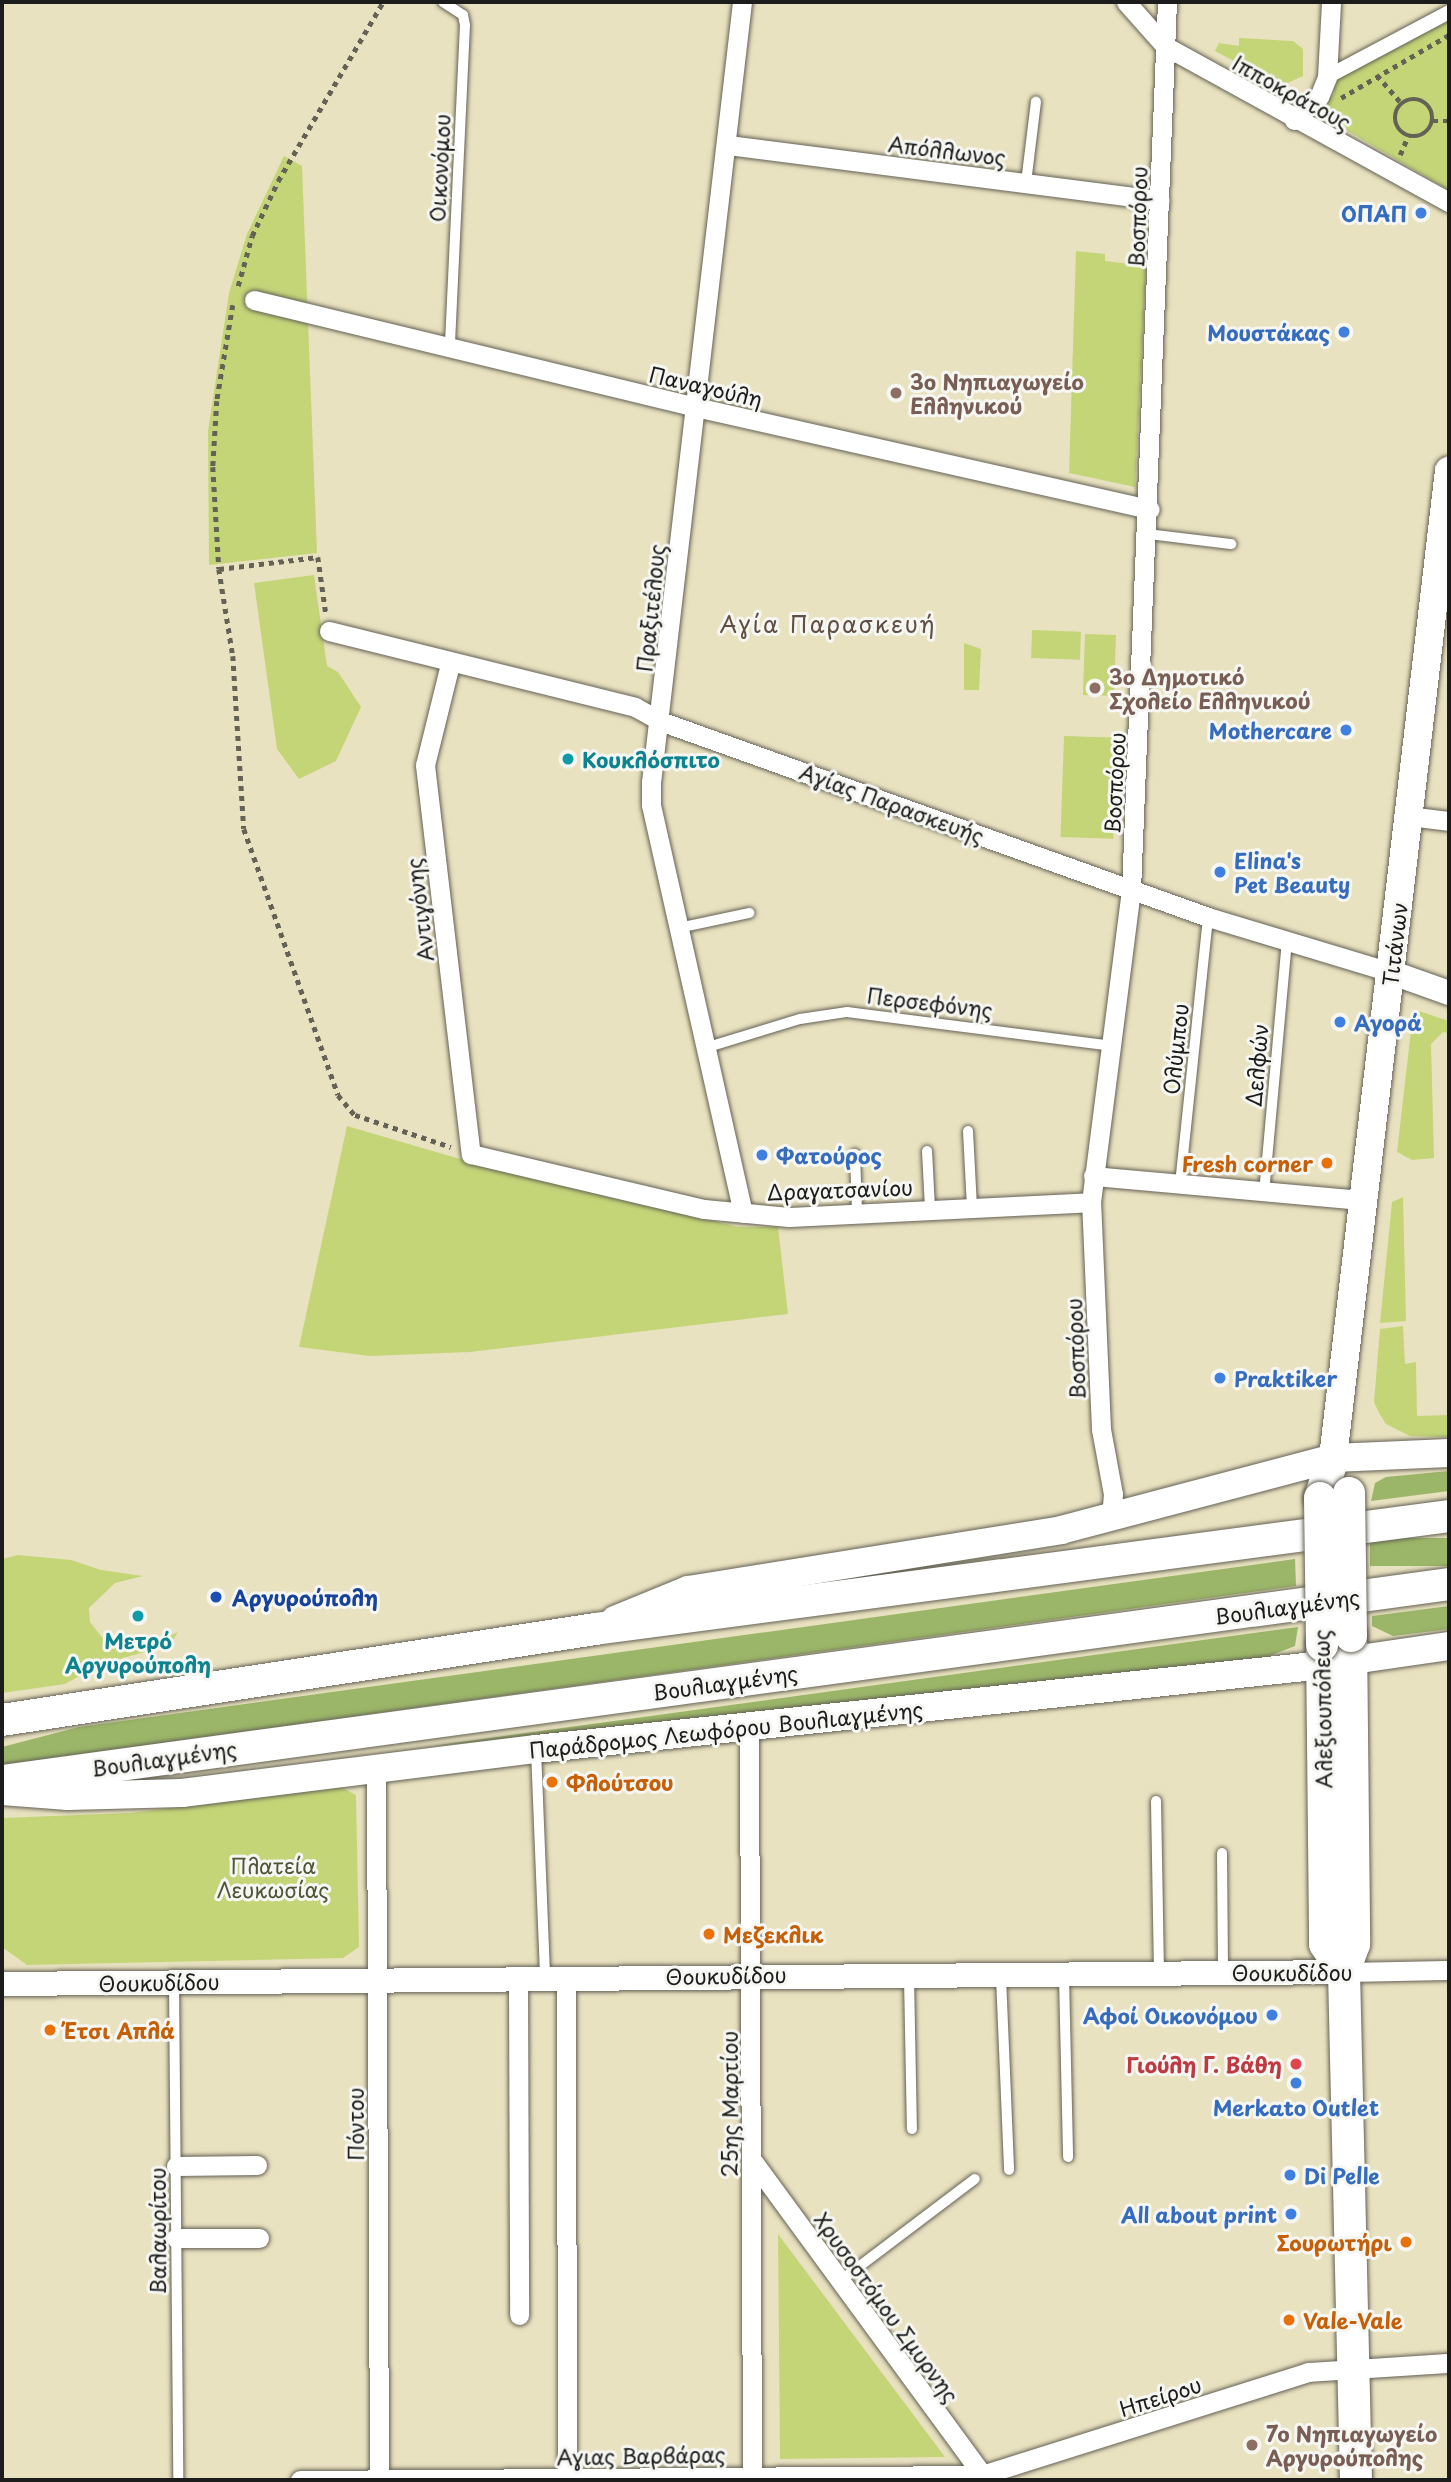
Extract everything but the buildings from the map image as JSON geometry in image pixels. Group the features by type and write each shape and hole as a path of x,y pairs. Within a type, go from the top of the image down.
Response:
{"main road":[{"name":"Τιτάνων","path":"1333,1458 1449,471"},
{"path":"595,1629 688,1590 1026,1536 1111,1517 1333,1458 1449,1453"},
{"name":"Αλεξιουπόλεως","path":"1333,1458 1336,1652 1354,1944 1344,1972 1356,2480"},
{"path":"2,1720 595,1629 1449,1516"},
{"name":"Βουλιαγμένης","path":"2,1781 1449,1584"},
{"name":"Παράδρομος Λεωφόρου Βουλιαγμένης","path":"2,1791 68,1796 182,1793 536,1749 749,1728 1336,1652 1449,1646"}],"street":[{"name":"Πραξιτέλους","path":"742,2 728,145 651,805 743,1213"},
{"name":"Ιπποκράτους","path":"1126,2 1165,46 1294,120 1449,202"},
{"name":"Βοσπόρου","path":"1111,1517 1113,1494 1101,1429 1091,1202 1131,890 1150,509 1167,2"},
{"path":"1294,120 1320,97 1327,77 1331,2"},
{"path":"1327,77 1449,12"},
{"name":"Απόλλωνος","path":"728,145 1160,200"},
{"name":"Παναγούλη","path":"254,300 696,407 1150,509"},
{"name":"Αγίας Παρασκευής","path":"329,631 450,664 635,707 660,720 1131,890 1449,993"},
{"name":"Αντιγόνης","path":"450,664 425,765 471,1154"},
{"path":"1409,816 1449,821"},
{"name":"Δραγατσανίου","path":"471,1154 704,1209 789,1217 857,1211 1091,1202"},
{"path":"1093,1176 1363,1200"},
{"name":"25ης Μαρτίου","path":"749,1728 752,2478"},
{"name":"Πόντου","path":"376,1768 379,2480"},
{"name":"Θουκυδίδου","path":"2,1984 752,1974 1449,1970"},
{"path":"517,1977 519,2315"},
{"path":"555,1977 567,2478"},
{"name":"Χρυσοστόμου Σμυρνης","path":"752,2160 984,2477"},
{"path":"176,2166 257,2165"},
{"path":"176,2238 259,2238"},
{"name":"Ηπείρου","path":"984,2477 1308,2372 1353,2365 1449,2362"},
{"name":"Αγιας Βαρβάρας","path":"299,2480 984,2477"}],"lane":[{"name":"Οικονόμου","path":"443,2 463,15 465,25 450,346"},
{"path":"1026,183 1036,102"},
{"path":"1148,534 1231,544"},
{"path":"678,928 749,913"},
{"name":"Ολύμπου","path":"1180,1185 1208,917"},
{"name":"Δελφών","path":"1264,1193 1287,940"},
{"name":"Περσεφόνης","path":"705,1048 800,1019 847,1012 1111,1046"},
{"path":"968,1131 972,1207"},
{"path":"927,1151 930,1208"},
{"path":"855,1154 857,1211"},
{"path":"536,1749 555,1977"},
{"path":"1156,1801 1160,1972"},
{"path":"1222,1853 1223,1972"},
{"path":"1063,1972 1068,2157"},
{"path":"909,1973 912,2129"},
{"path":"1001,1973 1009,2170"},
{"name":"Βαλαωρίτου","path":"174,1982 178,2480"},
{"path":"840,2281 975,2179"}],"path":[{"path":"383,2 278,181 253,236 235,295 217,401 213,467 219,569 233,656 244,829 338,1095 355,1115 471,1154"},
{"path":"1332,104 1377,75 1449,35"},
{"path":"1367,56 1377,75 1401,103"},
{"path":"1408,136 1395,119 1401,103 1413,98 1425,102 1433,121"},
{"path":"1433,121 1449,121"},
{"path":"1408,136 1425,134 1433,121"},
{"path":"1399,157 1408,136"},
{"path":"1388,150 1409,163"},
{"path":"219,569 318,557 329,631"}],"green space":[{"path":"1449,20 1449,190 1317,113 1334,94 1333,81"},
{"path":"1239,38 1293,41 1303,49 1303,76 1281,86 1215,51 1219,43 1239,46"},
{"path":"284,156 302,166 317,553 209,565 208,431 229,293 247,234"},
{"path":"1076,251 1105,254 1105,261 1146,266 1135,487 1069,473"},
{"path":"314,575 327,666 338,672 361,707 336,761 299,779 277,749 254,583"},
{"path":"1032,630 1081,632 1080,660 1031,658"},
{"path":"1085,634 1116,635 1114,696 1083,695"},
{"path":"964,643 981,649 979,690 964,690"},
{"path":"1064,736 1117,738 1113,839 1060,837"},
{"path":"1419,1011 1449,1021 1449,1033 1443,1032 1431,1044 1434,1158 1412,1160 1397,1152 1413,1013"},
{"path":"347,1126 460,1159 738,1227 778,1227 788,1314 470,1352 370,1356 299,1347"},
{"path":"1403,1197 1406,1321 1380,1323 1392,1202"},
{"path":"1403,1326 1405,1364 1416,1362 1417,1416 1449,1415 1449,1437 1410,1436 1386,1424 1374,1402 1380,1329"},
{"path":"1449,1471 1449,1491 1371,1501 1375,1483 1386,1477"},
{"path":"1370,1538 1449,1538 1449,1566 1370,1566"},
{"path":"18,1555 71,1560 101,1570 143,1576 115,1583 89,1608 90,1622 104,1640 118,1646 151,1645 178,1632 170,1645 101,1664 65,1684 2,1693 2,1559"},
{"path":"1295,1559 1296,1586 2,1765 2,1747 79,1727"},
{"path":"1449,1606 1449,1629 1393,1636 1372,1626 1372,1616"},
{"path":"1298,1627 1295,1646 1267,1657 666,1725 432,1746"},
{"name":"Πλατεία Λευκωσίας","path":"339,1786 356,1795 359,1947 343,1958 27,1965 2,1947 2,1818 131,1813"},
{"path":"778,2234 945,2457 780,2459"}],"place":[{"name":"ΟΠΑΠ","path":"1421,213"},
{"name":"Μουστάκας","path":"1344,332"},
{"name":"3ο Νηπιαγωγείο Ελληνικού","path":"896,393"},
{"name":"3ο Δημοτικό Σχολείο Ελληνικού","path":"1095,688"},
{"name":"Mothercare","path":"1346,730"},
{"name":"Κουκλόσπιτο","path":"568,759"},
{"name":"Elina's Pet Beauty","path":"1220,872"},
{"name":"Αγορά","path":"1340,1022"},
{"name":"Φατούρος","path":"762,1155"},
{"name":"Fresh corner","path":"1327,1163"},
{"name":"Praktiker","path":"1220,1378"},
{"name":"Αργυρούπολη","path":"216,1597"},
{"name":"Μετρό Αργυρούπολη","path":"138,1616"},
{"name":"Φλούτσου","path":"552,1782"},
{"name":"Μεζεκλικ","path":"709,1934"},
{"name":"Αφοί Οικονόμου","path":"1272,2015"},
{"name":"Έτσι Απλά","path":"50,2030"},
{"name":"Γιούλη Γ. Βάθη","path":"1296,2064"},
{"name":"Merkato Outlet","path":"1296,2083"},
{"name":"Di Pelle","path":"1290,2175"},
{"name":"All about print","path":"1291,2214"},
{"name":"Σουρωτήρι","path":"1406,2242"},
{"name":"Vale-Vale","path":"1289,2320"},
{"name":"7ο Νηπιαγωγείο Αργυρούπολης","path":"1252,2445"}],"district":[{"name":"Αγία Παρασκευή","path":"828,624"}]}
